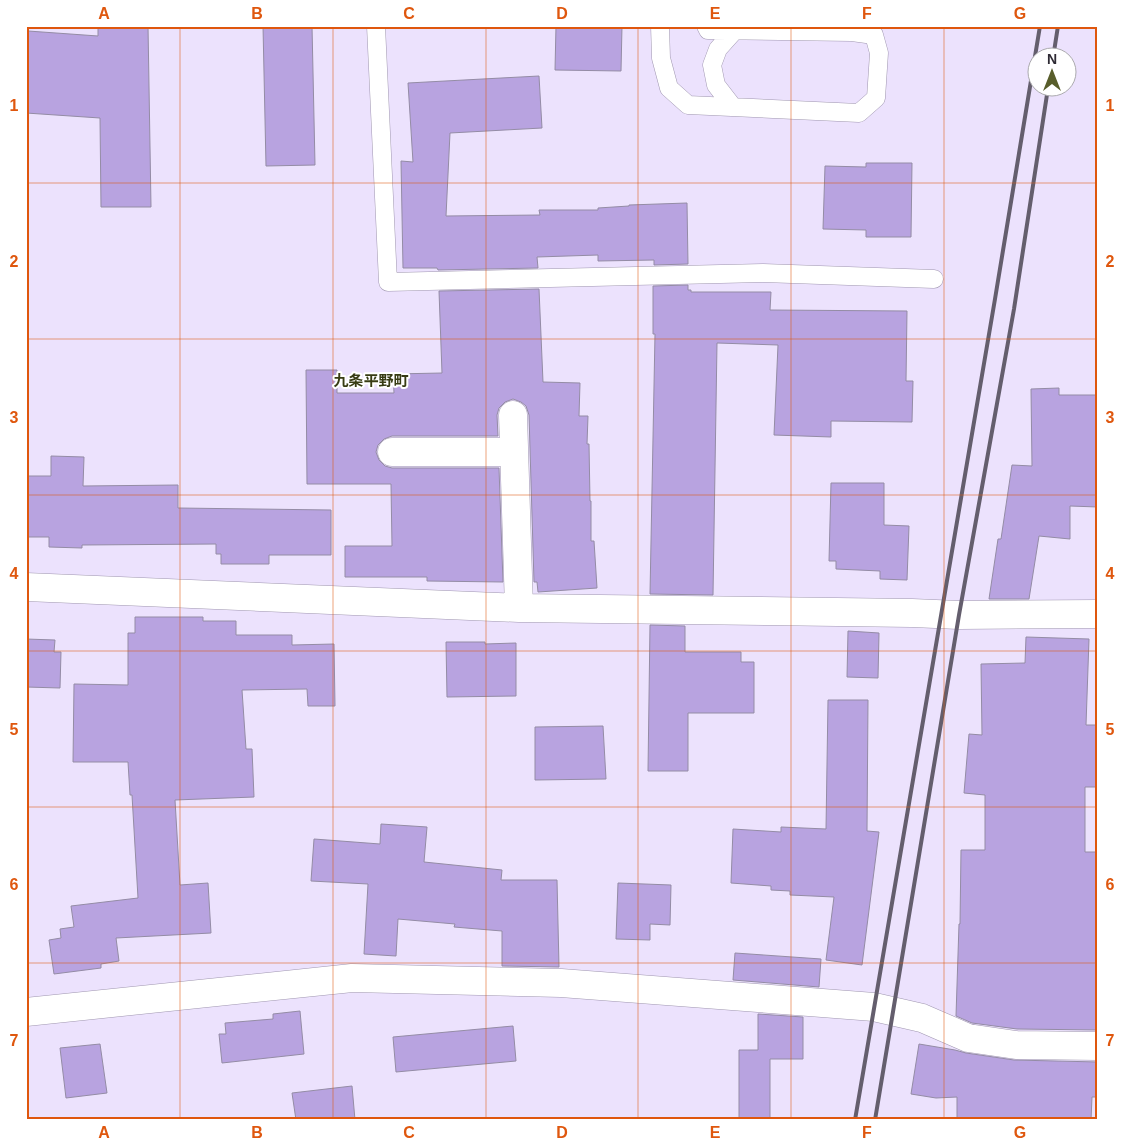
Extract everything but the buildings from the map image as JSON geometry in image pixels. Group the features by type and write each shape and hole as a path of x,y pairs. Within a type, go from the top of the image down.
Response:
{"street":[{"path":"514,415 519,608"},
{"path":"392,452 514,452"},
{"path":"26,587 519,608 959,615 1098,614"},
{"path":"26,1012 352,978 561,983 874,1008 922,1018 968,1038 1016,1045 1098,1046"}],"lane":[{"path":"376,26 388,282 763,273 934,279"},
{"path":"660,26 661,58 668,88 688,105 859,113 876,98 879,53 874,35 852,32 708,30 706,26"},
{"path":"733,107 716,85 712,65 718,49 735,30"}],"railway":[{"path":"855,1120 1040,26"},
{"path":"1055,48 1058,26"},
{"path":"875,1120 959,615 1014,309 1046,98"}],"district":[{"name":"九条平野町","path":"371,380"}]}
